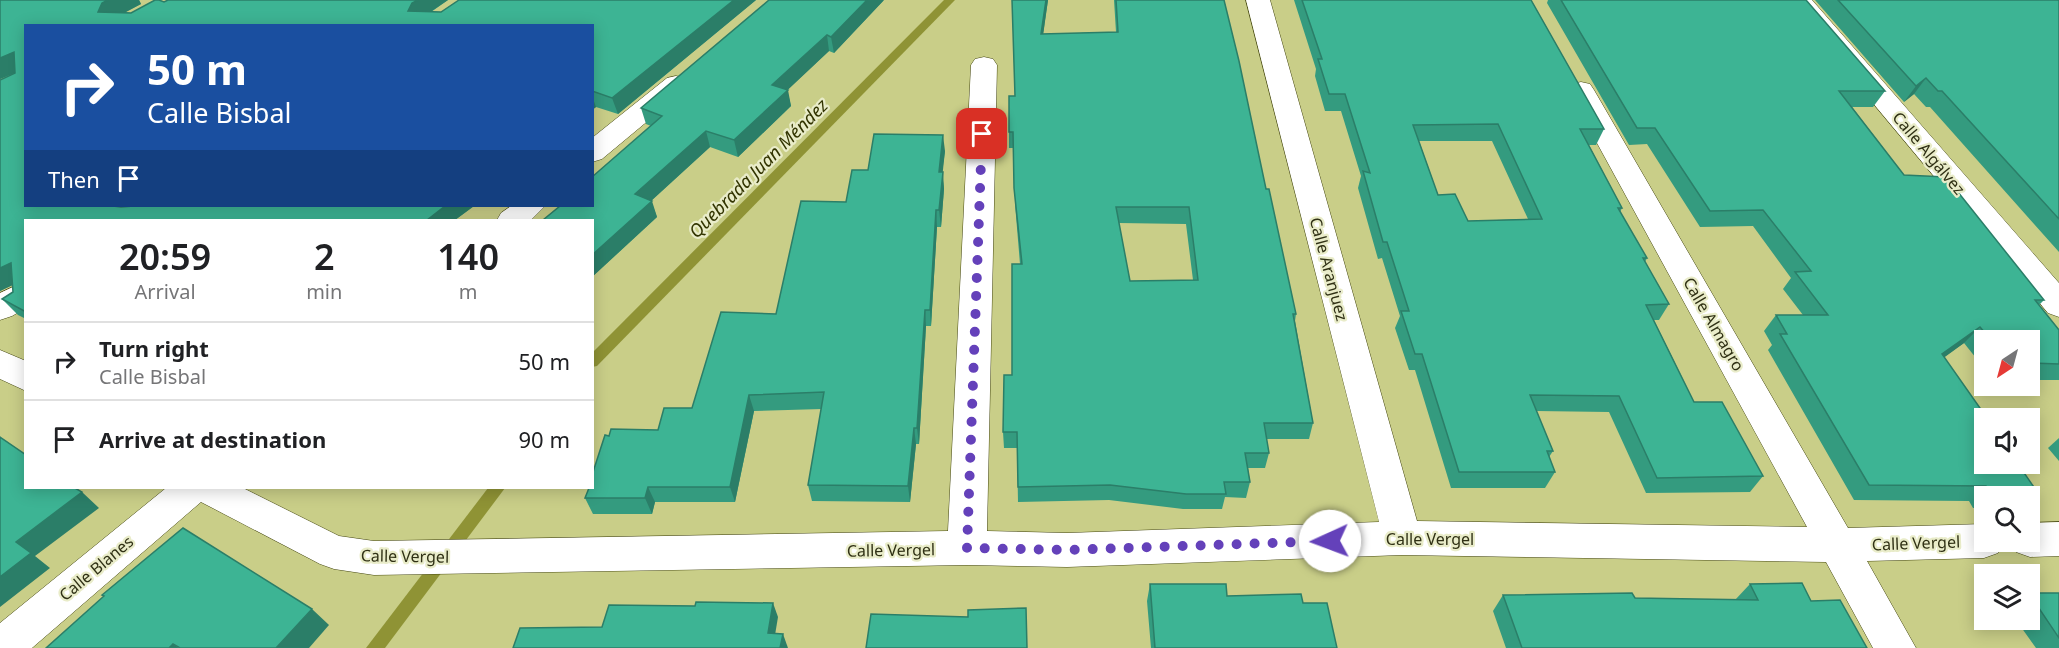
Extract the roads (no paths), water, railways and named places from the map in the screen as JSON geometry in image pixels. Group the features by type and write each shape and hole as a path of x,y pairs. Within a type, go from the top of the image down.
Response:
{"street":[{"name":"Calle Aranjuez","path":"1258,0 1402,538"},
{"name":"Calle Algálvez","path":"1799,0 2059,305"},
{"path":"967,548 984,65"},
{"name":"Calle Almagro","path":"1567,65 1895,648"},
{"path":"594,151 691,71"},
{"path":"513,219 529,207"},
{"path":"0,308 24,293"},
{"path":"0,363 24,377"},
{"name":"Calle Blanes","path":"1,648 191,489"},
{"name":"Calle Vergel","path":"210,489 334,552 374,558 967,548 1067,550 1402,538 1839,545 1974,541"},
{"path":"2040,540 2059,539"}],"waterway":[{"name":"Quebrada Juan Méndez","path":"594,360 950,0"},
{"name":"Quebrada Juan Méndez","path":"375,648 496,489"}]}
